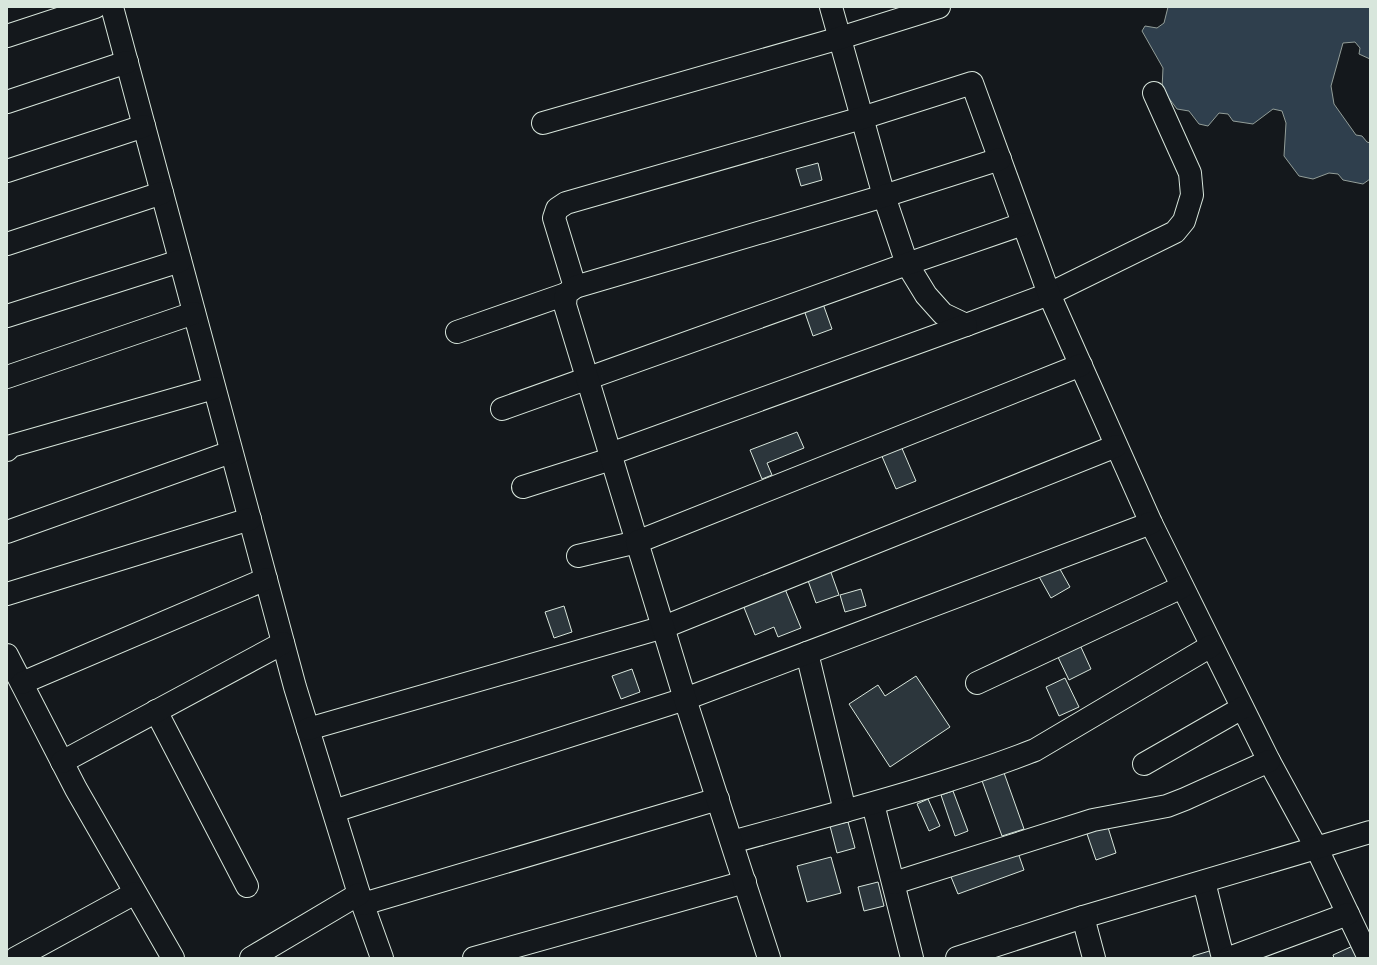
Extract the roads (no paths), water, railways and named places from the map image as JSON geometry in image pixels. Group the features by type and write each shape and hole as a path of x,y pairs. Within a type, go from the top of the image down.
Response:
{"street":[{"path":"7,36 95,7"},
{"path":"112,7 283,643 308,730 361,899 382,958"},
{"path":"831,7 884,196 907,264 926,295 943,314 966,325"},
{"path":"543,123 840,38 939,7"},
{"path":"7,102 126,62"},
{"path":"769,958 685,699 565,306 570,290 554,218 558,209 566,203 862,118 972,83 1049,294 1116,446 1151,523 1211,646 1269,761 1317,849 1369,958"},
{"path":"523,487 611,457 1049,294 1175,232 1184,221 1192,195 1190,173 1154,93"},
{"path":"7,171 144,126"},
{"path":"457,332 570,290 884,196 1000,159"},
{"path":"7,244 162,193"},
{"path":"502,409 1023,224"},
{"path":"7,316 180,262"},
{"path":"7,377 194,313"},
{"path":"578,556 637,542 1081,365"},
{"path":"7,450 10,446 214,388"},
{"path":"308,730 664,627 1116,446"},
{"path":"7,532 231,452"},
{"path":"7,594 250,519"},
{"path":"334,811 685,699 1151,523"},
{"path":"22,683 266,579"},
{"path":"977,683 1182,587"},
{"path":"62,762 283,643"},
{"path":"732,842 873,804 1010,760 1035,750 1211,646"},
{"path":"807,653 845,811"},
{"path":"7,655 76,789 173,958"},
{"path":"1144,764 1242,708"},
{"path":"156,711 247,886"},
{"path":"894,883 1093,820 1167,806 1186,799 1269,761"},
{"path":"251,958 361,899 718,799"},
{"path":"873,804 912,958"},
{"path":"957,958 1083,917 1317,849 1370,832"},
{"path":"474,958 745,882"},
{"path":"1204,882 1223,958"},
{"path":"16,958 135,892"},
{"path":"1229,958 1348,914"},
{"path":"1083,917 1094,958"}],"water":[{"path":"1168,7 1370,7 1370,59 1359,54 1360,48 1355,42 1343,43 1331,86 1334,104 1356,135 1362,136 1367,142 1370,143 1370,179 1363,184 1343,180 1338,174 1329,173 1313,179 1299,176 1284,156 1286,123 1282,111 1273,109 1253,124 1233,121 1228,114 1219,113 1208,126 1199,124 1189,111 1177,109 1162,89 1163,68 1142,31 1145,26 1157,28 1164,23"}]}
